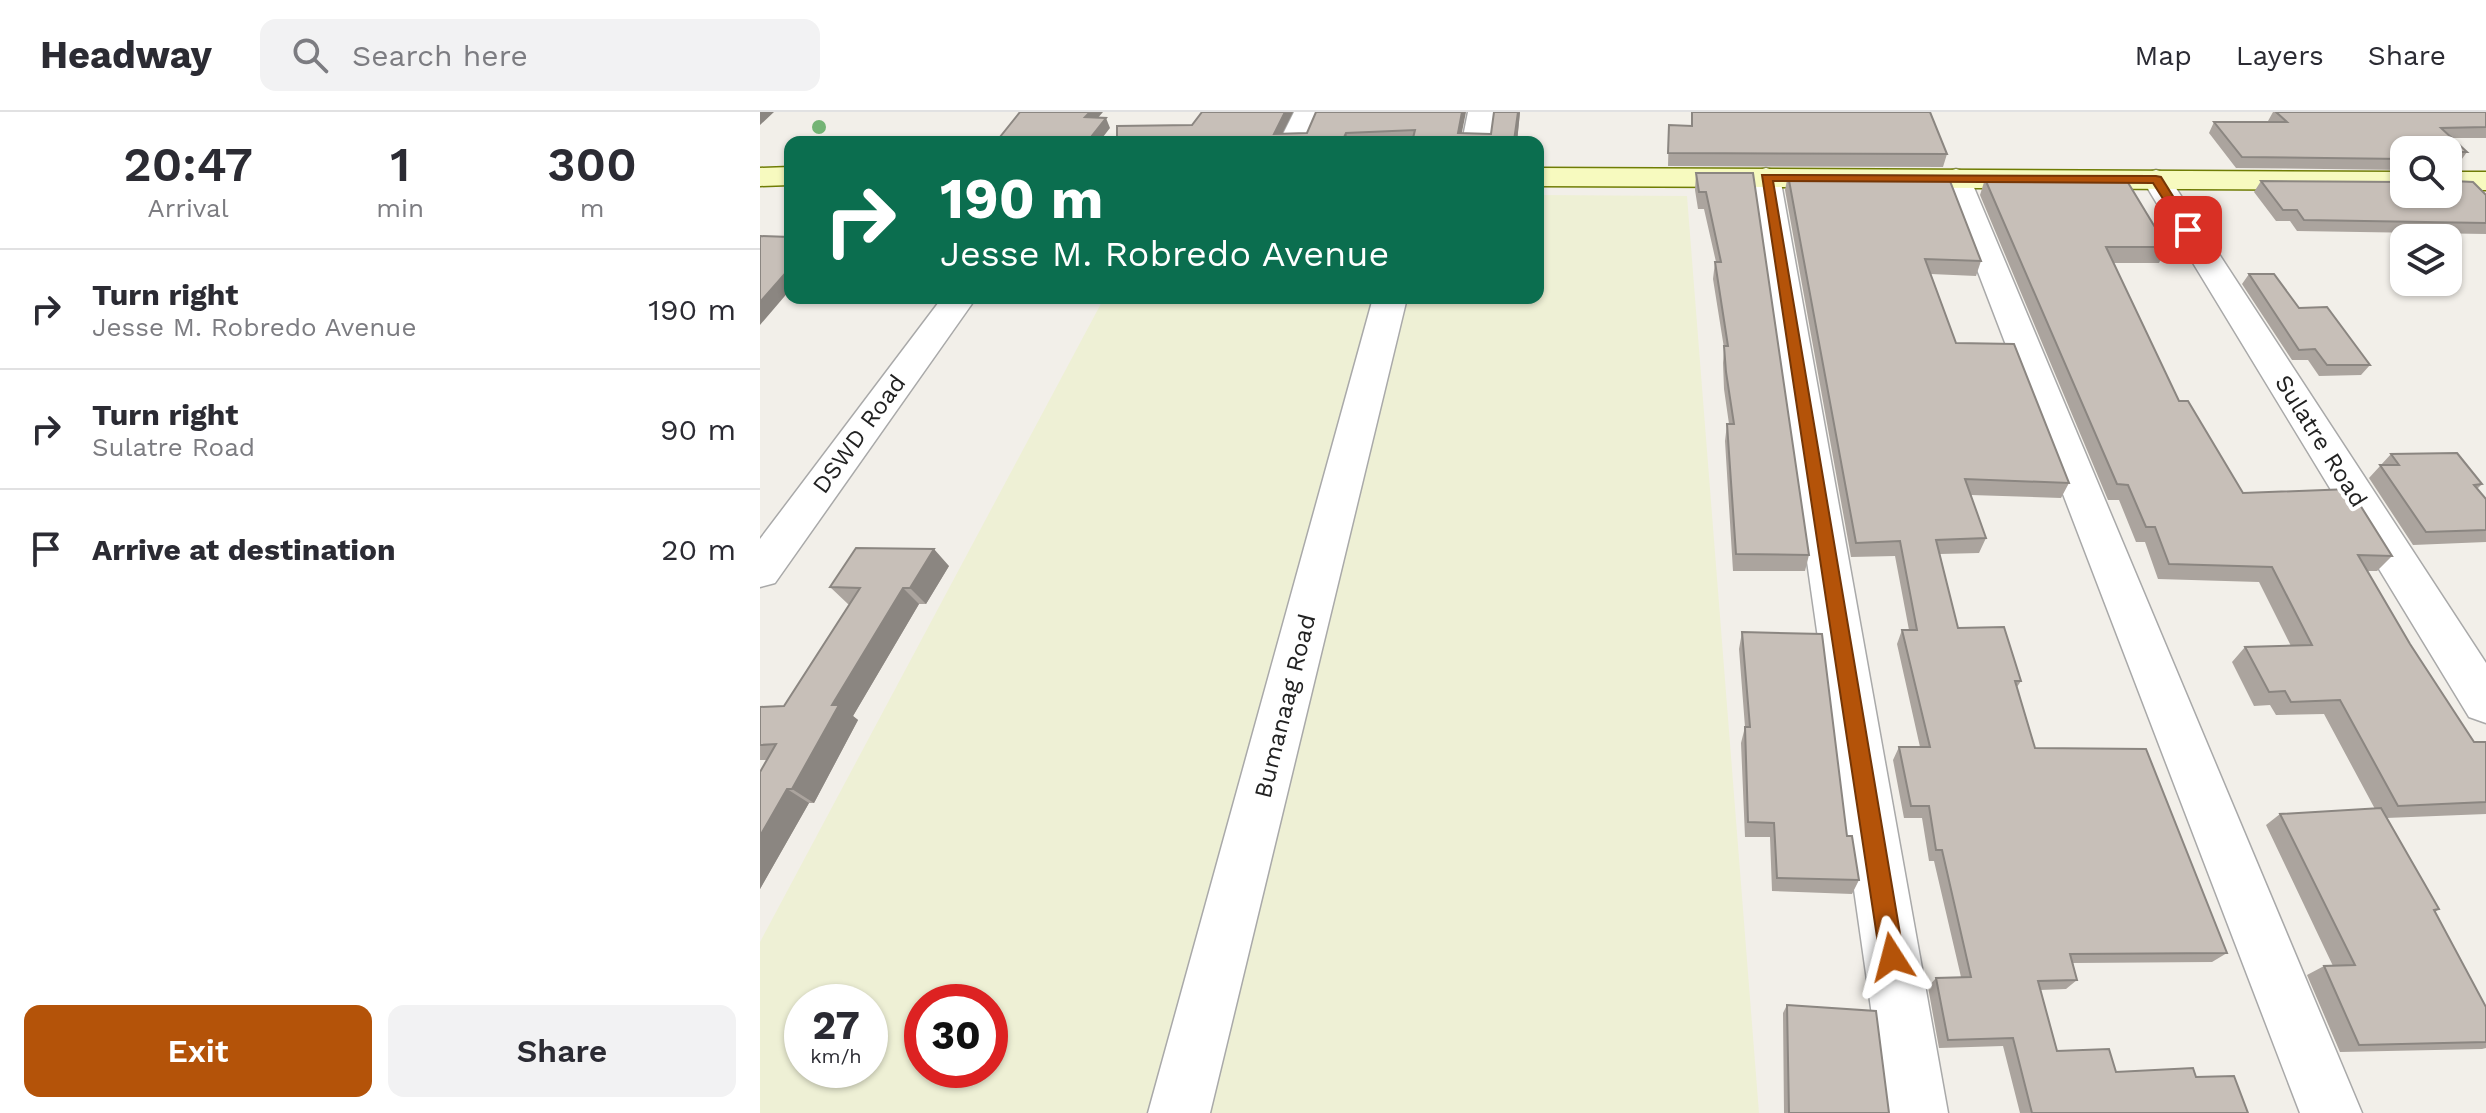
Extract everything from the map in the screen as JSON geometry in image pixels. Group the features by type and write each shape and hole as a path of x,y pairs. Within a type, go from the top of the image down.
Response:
{"main road":[{"path":"760,177 784,176"},
{"path":"1544,177 2390,181"},
{"path":"2462,181 2486,181"}],"street":[{"path":"1296,136 1307,112"},
{"path":"1477,136 1481,112"},
{"path":"1766,177 1917,1113"},
{"path":"1956,178 2331,1113"},
{"name":"Sulatre Road","path":"2156,179 2486,703"},
{"name":"DSWD Road","path":"760,571 955,304"},
{"name":"Bumanaag Road","path":"1179,1113 1388,304"}],"green space":[{"path":"1544,195 1687,196 1759,1113 760,1113 760,942 1101,304 1544,304"}],"building":[{"path":"1020,112 1090,112 1085,117 1106,118 1092,136 1001,136"},
{"path":"1202,112 1285,112 1274,134 1307,133 1316,112 1462,112 1458,133 1491,134 1494,112 1518,112 1515,136 1414,136 1415,130 1346,133 1345,136 1117,136 1117,126 1192,125"},
{"path":"1692,112 1930,112 1947,154 1668,153 1669,125 1692,126"},
{"path":"2276,112 2486,112 2486,127 2441,128 2450,136 2390,136 2390,159 2242,157 2214,122 2287,122"},
{"path":"1696,173 1753,173 1809,555 1736,554 1727,424 1734,424 1724,346 1728,346 1715,262 1721,262 1706,192 1699,192"},
{"path":"1788,175 1948,176 1981,261 1925,259 1956,343 2014,344 2069,483 1965,479 1986,538 1936,540 1958,628 2004,627 2021,681 2015,681 2035,748 2146,749 2227,953 2070,954 2077,980 2038,981 2057,1051 2109,1049 2116,1072 2193,1068 2196,1077 2234,1076 2248,1113 2032,1113 2013,1038 1948,1040 1936,978 1971,977 1942,850 1936,850 1929,806 1911,806 1899,747 1930,747 1902,630 1917,630 1900,541 1856,543"},
{"path":"1985,179 2127,181 2167,247 2106,247 2179,401 2188,401 2243,493 2350,489 2392,556 2358,555 2410,644 2474,742 2486,742 2486,802 2398,806 2340,700 2291,702 2285,691 2269,692 2245,647 2312,645 2272,567 2169,564 2155,527 2146,527 2128,485 2117,484"},
{"path":"2261,181 2390,182 2390,208 2462,208 2462,181 2473,182 2486,195 2486,223 2304,220 2297,210 2283,210"},
{"path":"760,236 784,237 784,275 760,302"},
{"path":"2249,274 2274,274 2299,308 2327,307 2370,365 2327,365 2315,349 2299,350"},
{"path":"2457,453 2482,484 2474,485 2486,499 2486,530 2426,532 2380,465 2399,465 2391,454"},
{"path":"856,548 934,549 910,588 903,588 832,705 839,705 792,789 787,789 760,836 760,772 776,744 760,745 760,707 784,706 860,588 830,587"},
{"path":"1742,632 1822,634 1847,836 1852,836 1859,880 1777,878 1774,823 1748,822 1745,727 1750,727"},
{"path":"2381,808 2439,909 2434,910 2486,1007 2486,1042 2359,1045 2324,966 2355,965 2280,814"},
{"path":"1787,1005 1876,1011 1889,1113 1789,1113"}],"route":[{"path":"1892,957 1766,177 2156,179 2188,230"}]}
